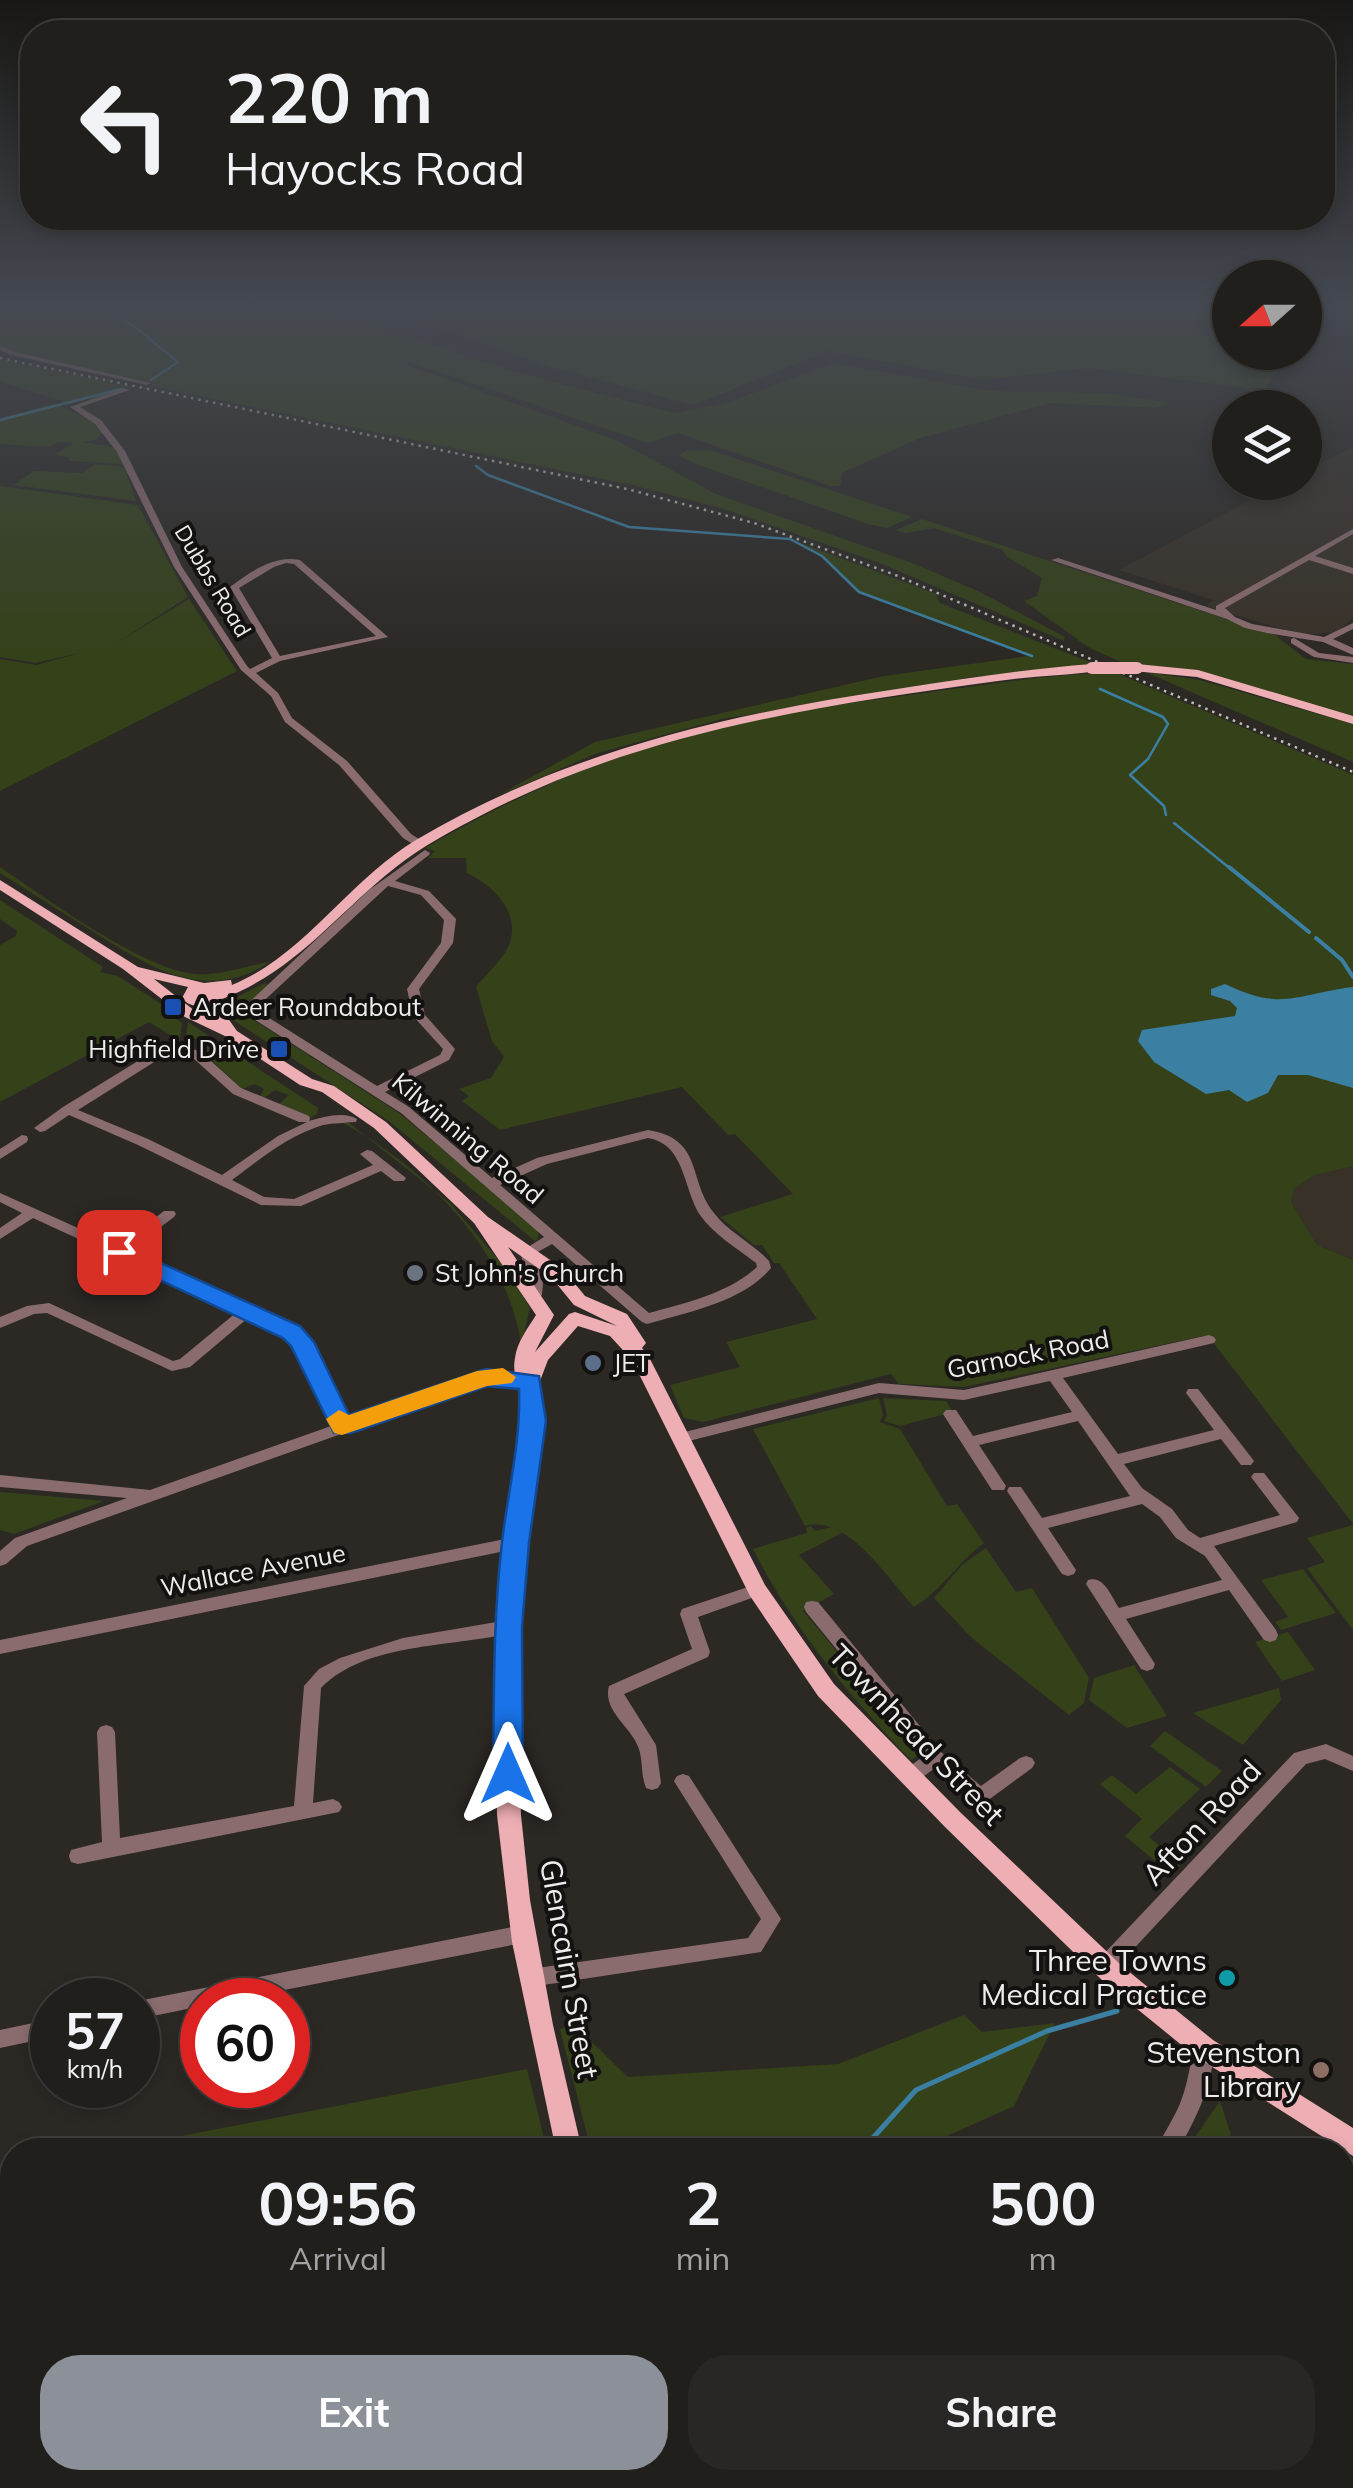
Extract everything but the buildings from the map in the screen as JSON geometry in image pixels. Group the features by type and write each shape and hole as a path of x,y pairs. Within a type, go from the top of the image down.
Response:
{"main road":[{"path":"144,980 201,996 251,984 274,968 374,876 558,774 667,736 786,709 1030,672 1137,668 1198,674 1353,720"},
{"path":"0,884 128,966 164,997 232,1034 306,1082 351,1119 397,1145 454,1190 480,1218 541,1307 553,1297 612,1314"},
{"path":"128,966 201,996 232,1034"},
{"path":"201,996 208,1022"},
{"path":"306,1082 328,1089 380,1125 397,1145"},
{"path":"480,1218 557,1273 577,1306"},
{"path":"528,1370 577,1306"},
{"name":"Townhead Street","path":"577,1306 616,1332 640,1356"},
{"name":"Glencairn Street","path":"541,1307 528,1370 533,1421 515,1543 508,1627 508,1811 522,1934 567,2138"},
{"name":"Townhead Street","path":"612,1314 635,1336 640,1356 757,1590 826,1690 1104,1966 1204,2048 1345,2138"}],"street":[{"name":"Dubbs Road","path":"98,422 120,451 207,616 250,673 276,695 288,720 343,763 406,836 423,848"},
{"path":"1226,616 1220,608 1224,604 1353,531"},
{"path":"1308,557 1353,570"},
{"path":"250,673 277,659 384,637 297,562 285,560 234,587 277,659"},
{"path":"1055,560 1280,634 1319,640 1351,652"},
{"path":"1306,648 1351,628 1351,652"},
{"path":"1280,634 1316,655 1339,658 1351,652"},
{"path":"386,882 423,848"},
{"path":"378,1092 445,1056 449,1049 419,1016 414,989 448,942 450,919 425,893 386,882"},
{"name":"Kilwinning Road","path":"386,882 248,1010 378,1092 492,1183 647,1319 704,1300 758,1276 764,1268 762,1261 703,1208 686,1162 671,1141 648,1134 542,1161 492,1183"},
{"path":"40,1128 155,1056 177,1047 197,1055 236,1091 283,1111 311,1120 351,1119"},
{"path":"223,1182 332,1106"},
{"path":"66,1110 268,1202 296,1203 382,1166"},
{"path":"271,1120 283,1111"},
{"path":"0,1155 22,1140"},
{"path":"367,1154 399,1178"},
{"path":"0,1197 296,1336 342,1426"},
{"path":"0,1235 32,1212"},
{"path":"119,1252 168,1214"},
{"path":"541,1307 527,1252 552,1238"},
{"path":"612,1314 630,1304"},
{"path":"0,1324 32,1309 49,1308 172,1366 185,1363 247,1311"},
{"name":"Garnock Road","path":"681,1438 879,1388 955,1396 1208,1340"},
{"path":"3,1551 342,1426 497,1376 528,1370"},
{"path":"1053,1374 1144,1498 1166,1513 1182,1534 1211,1552 1270,1634"},
{"path":"1192,1393 1246,1461"},
{"path":"951,1414 998,1486"},
{"path":"970,1442 1081,1415"},
{"path":"1114,1461 1224,1433"},
{"path":"1199,1544 1291,1518 1259,1478"},
{"path":"0,1481 151,1494"},
{"path":"1015,1491 1068,1570"},
{"path":"1038,1525 1144,1498"},
{"name":"Wallace Avenue","path":"0,1647 515,1543"},
{"path":"1115,1614 1233,1583"},
{"path":"1094,1584 1147,1664"},
{"path":"652,1783 647,1745 617,1701 615,1691 702,1652 688,1614 757,1590"},
{"path":"812,1608 936,1758 981,1796 1026,1762"},
{"path":"303,1812 313,1686 323,1673 408,1644 508,1627"},
{"path":"106,1732 111,1848"},
{"name":"Afton Road","path":"1104,1966 1300,1758 1326,1751 1353,1764"},
{"path":"909,1776 936,1758"},
{"path":"530,1978 754,1946 772,1919 683,1782"},
{"path":"78,1856 332,1807"},
{"path":"160,2006 522,1934"},
{"path":"0,2039 30,2033"},
{"path":"1174,2138 1200,2083 1204,2048"}],"shaded area":[{"path":"1353,447 1353,618 1337,632 1302,635 1206,606 1213,600 1119,570 1250,500 1322,500 1322,462"},
{"path":"1353,1166 1353,1260 1317,1245 1291,1202 1294,1189 1315,1175"}],"green space":[{"path":"0,422 91,422 103,433 95,440 83,442 113,447 124,464 70,461 68,457 54,455 74,443 59,442 50,447 0,444"},
{"path":"327,422 566,422 616,440 716,494 912,563 978,591 1065,637 1064,641 877,562 721,508 632,485"},
{"path":"587,422 979,422 920,438 842,473 840,486 678,433 648,443"},
{"path":"687,450 710,450 912,517 887,528 868,524 693,463 679,455"},
{"path":"95,464 124,467 136,501 14,485 34,471 82,473"},
{"path":"0,486 138,505 188,597 115,644 189,599 237,671 0,791 0,659 36,665 80,653 35,663 0,657"},
{"path":"922,519 1275,635 1306,659 1353,664 1353,717 1186,669 1125,664 1088,647 1024,601 1037,596 1042,578 1006,556 1003,550 934,528 906,533 896,530"},
{"path":"790,539 936,594 940,603 1095,664 972,677 722,719 598,753 499,795 595,742 884,676 1029,656 859,592 822,556"},
{"path":"1114,672 1353,775 1353,1166 1315,1175 1294,1189 1291,1202 1317,1245 1353,1260 1353,1524 1209,1337 1203,1336 964,1387 899,1384 891,1374 703,1422 684,1418 670,1385 740,1367 726,1342 817,1319 762,1245 754,1245 720,1217 793,1194 682,1087 500,1130 462,1101 469,1096 459,1089 491,1078 504,1057 492,1041 476,987 508,948 511,920 502,900 467,873 466,858 428,858 435,851 425,848 574,773 696,731 838,705"},
{"path":"1145,672 1200,680 1353,724 1353,762"},
{"path":"0,867 95,931 175,970 206,974 270,962 223,980 178,976 134,957 0,873"},
{"path":"0,900 103,967 100,972 118,976 172,1011 169,1013 182,1023 180,1041 149,1022 0,1102 0,945 16,936 17,931 0,919"},
{"path":"265,983 269,985 241,1012 399,1113 539,1230 538,1239 535,1241 390,1122 233,1020 227,1010 229,1001"},
{"path":"188,1022 318,1108 317,1114 303,1122 279,1104 289,1095 275,1090 260,1097 264,1089 255,1084 242,1089 201,1050 210,1043 198,1038 185,1042"},
{"path":"367,1137 400,1161 434,1190"},
{"path":"434,1190 450,1203 512,1276 530,1308 521,1346 513,1311 499,1277 457,1214"},
{"path":"879,1398 883,1415 880,1422 900,1429 947,1506 957,1504 984,1543 914,1607 851,1538 821,1525 805,1526 753,1429"},
{"path":"883,1398 946,1401 953,1412 900,1426 884,1421 887,1416"},
{"path":"0,1492 104,1501 14,1534 0,1530"},
{"path":"1353,1525 1353,1630 1307,1568 1325,1562 1307,1538"},
{"path":"811,1526 815,1531 831,1527 842,1533 799,1555 834,1594 803,1611 922,1753 911,1760 824,1660 786,1607 753,1549 807,1533 806,1528"},
{"path":"986,1548 1016,1592 1032,1588 1089,1678 1084,1703 1069,1715 972,1638 934,1598 963,1564"},
{"path":"1303,1569 1336,1613 1281,1630 1275,1622 1288,1617 1261,1580"},
{"path":"1288,1632 1315,1670 1282,1681 1255,1642"},
{"path":"1134,1665 1167,1716 1127,1728 1089,1700 1094,1678"},
{"path":"1279,1688 1281,1700 1243,1745 1193,1713"},
{"path":"1165,1731 1222,1771 1206,1787 1150,1746"},
{"path":"1170,1767 1200,1789 1149,1837 1181,1864 1172,1875 1125,1836 1142,1819 1100,1784 1112,1775 1136,1794"},
{"path":"964,2015 982,2032 1055,2023 1014,2106 943,2138 588,2138 560,2029 574,2025 628,2077 838,2064"},
{"path":"527,2069 544,2138 171,2138"},
{"path":"1220,2101 1231,2135 1194,2138"}],"water":[{"path":"1225,984 1276,999 1353,987 1353,1088 1308,1075 1278,1075 1268,1093 1247,1102 1229,1090 1206,1094 1154,1062 1138,1041 1142,1030 1235,1016 1237,1008 1230,1001 1211,995 1211,989"}],"waterway":[{"path":"476,466 488,475 629,527 790,539 822,556 859,592 1032,656"},
{"path":"1100,689 1163,717 1168,724 1148,759 1130,775 1164,806 1166,815"},
{"path":"1174,823 1232,870"},
{"path":"1229,867 1309,932"},
{"path":"1316,938 1342,960 1353,977"},
{"path":"873,2138 916,2090 1047,2031 1117,2011"}],"railway":[{"path":"307,422 627,489 754,523 898,576 1353,772"}],"slow traffic":[{"path":"339,1419 342,1426 486,1377 503,1377"}],"place":[{"name":"Ardeer Roundabout","path":"173,1007"},
{"name":"Highfield Drive","path":"279,1049"},
{"name":"St John's Church","path":"415,1273"},
{"name":"JET","path":"593,1363"},
{"name":"Three Towns Medical Practice","path":"1227,1978"},
{"name":"Stevenston Library","path":"1321,2070"}],"route":[{"path":"119,1252 292,1332 302,1342 342,1426 486,1377 531,1382 533,1421 515,1543 508,1627 508,1774"}]}
